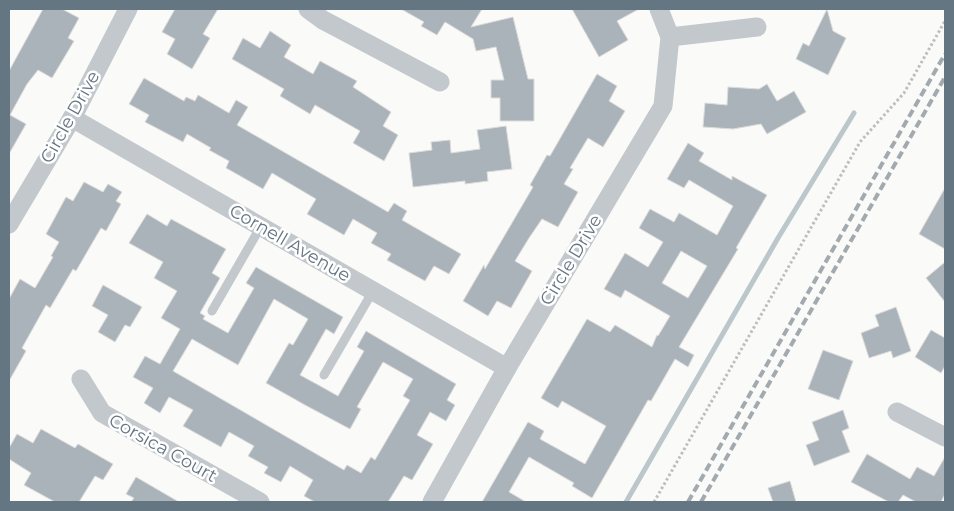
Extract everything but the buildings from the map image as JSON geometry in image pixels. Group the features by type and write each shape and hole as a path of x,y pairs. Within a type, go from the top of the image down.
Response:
{"street":[{"name":"Circle Drive","path":"9,224 72,118 128,9"},
{"path":"308,9 323,20 440,82"},
{"name":"Circle Drive","path":"432,502 507,368 663,106 670,38 659,9"},
{"path":"670,38 757,27"},
{"name":"Cornell Avenue","path":"72,118 507,368"},
{"name":"Corsica Court","path":"81,379 102,413 256,501"},
{"path":"897,412 945,437"}],"lane":[{"path":"212,311 261,226"},
{"path":"324,375 372,290"}],"path":[{"path":"654,502 860,142 904,93 945,21"}],"waterway":[{"path":"626,502 778,238 854,113"}],"railway":[{"path":"688,502 945,54"},
{"path":"701,502 945,77"}]}
